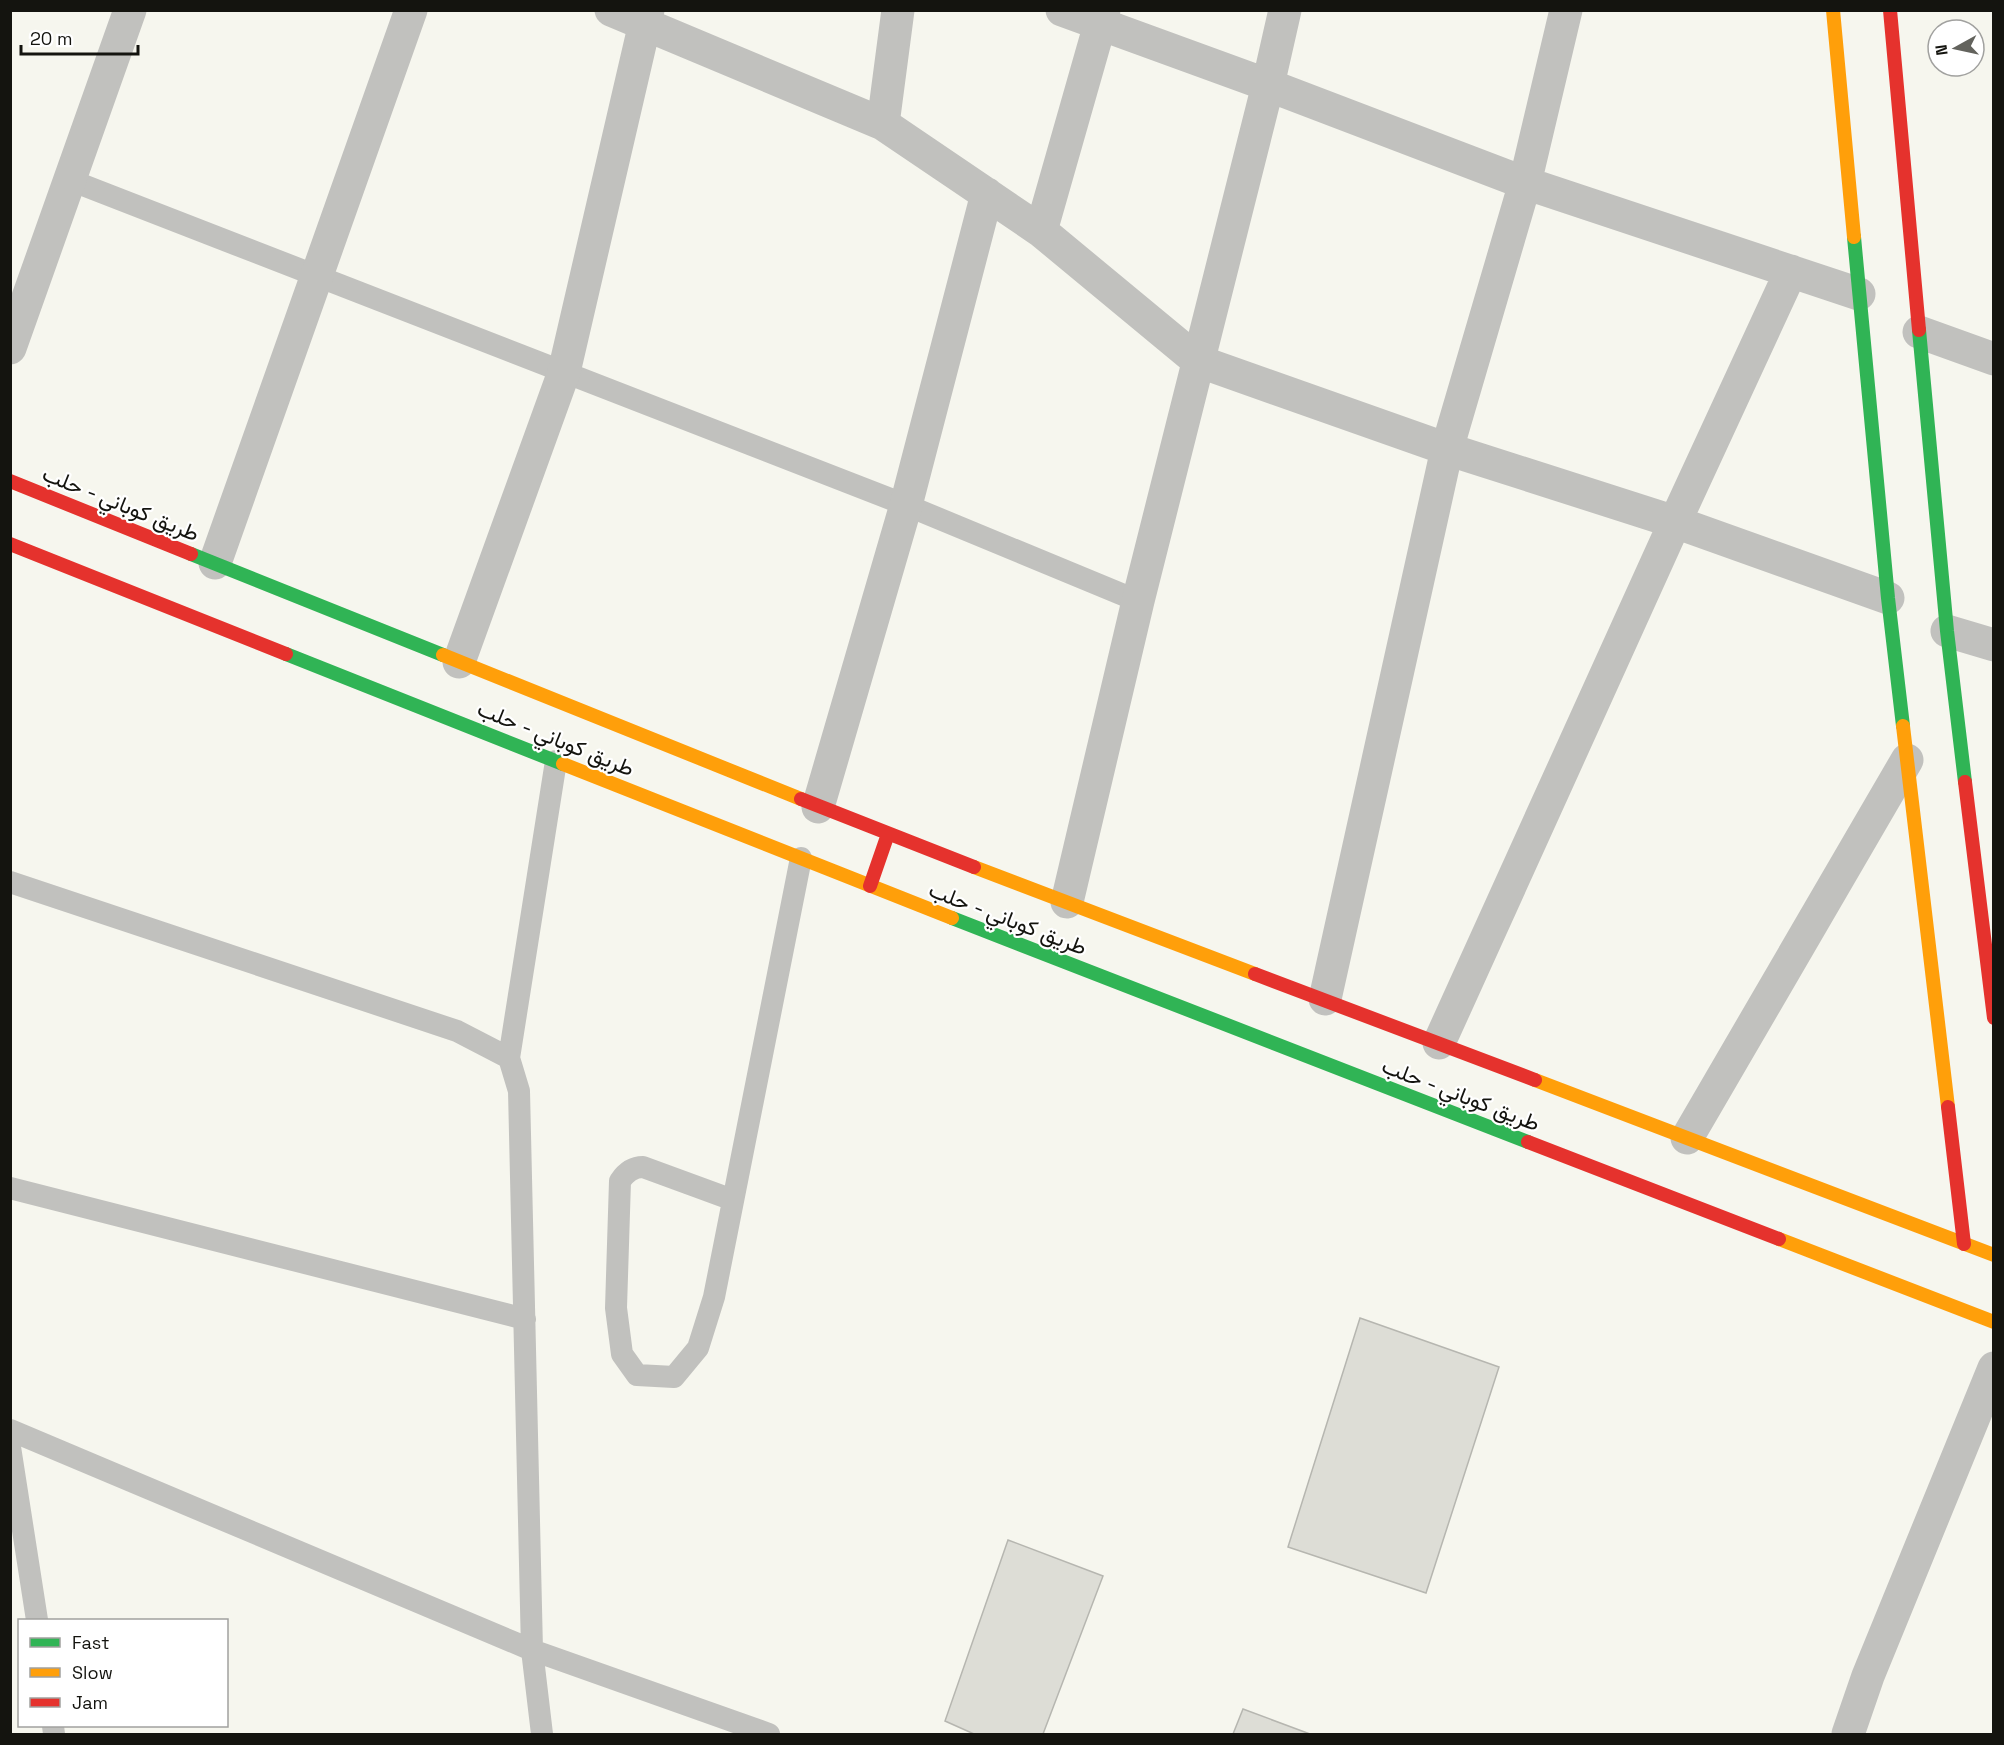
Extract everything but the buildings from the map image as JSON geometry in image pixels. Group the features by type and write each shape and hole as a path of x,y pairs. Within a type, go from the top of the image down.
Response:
{"main road":[{"path":"1833,10 1888,598 1964,1244"},
{"path":"1890,10 1947,631 1989,947 1994,1018"},
{"name":"طريق كوباني - حلب","path":"10,481 818,807 1994,1255"},
{"name":"طريق كوباني - حلب","path":"10,544 870,886 1994,1322"},
{"path":"870,886 888,834"}],"street":[{"path":"10,348 130,10"},
{"path":"215,563 411,10"},
{"path":"611,10 646,17 883,124 1041,231 1198,361 1448,449 1675,522 1888,598"},
{"path":"883,124 898,10"},
{"path":"1062,10 1102,17 1268,85 1525,183 1859,294"},
{"path":"1067,902 1138,602 1285,10"},
{"path":"1324,999 1448,449 1525,183 1566,10"},
{"path":"459,662 564,372 646,17"},
{"path":"1041,231 1102,17"},
{"path":"818,807 906,504 987,194"},
{"path":"1439,1043 1791,271"},
{"path":"1919,332 1994,360"},
{"path":"1947,631 1994,645"},
{"path":"1687,1138 1907,760"},
{"path":"1848,1734 1868,1676 1994,1368"}],"lane":[{"path":"70,180 906,504 1138,602"},
{"path":"542,1734 532,1650 519,1091 509,1058 556,761"},
{"path":"733,1200 643,1167 632,1169 620,1181 616,1308 622,1354 637,1375 674,1377 698,1347 714,1297 801,858"},
{"path":"10,882 457,1031 509,1058"},
{"path":"10,1188 525,1320"},
{"path":"10,1430 532,1650 769,1734"},
{"path":"10,1448 37,1619"}],"traffic: fast":[{"path":"1854,237 1888,598 1903,726"},
{"path":"1919,330 1947,631 1965,782"},
{"path":"191,554 443,655"},
{"path":"286,654 563,764"},
{"path":"952,918 1528,1142"}],"traffic: slow":[{"path":"1833,10 1854,237"},
{"path":"443,655 801,799"},
{"path":"1903,726 1948,1107"},
{"path":"563,764 952,918"},
{"path":"974,867 1255,974"},
{"path":"1535,1080 1994,1255"},
{"path":"1779,1239 1994,1322"}],"traffic: jam":[{"path":"1890,10 1919,330"},
{"path":"10,481 191,554"},
{"path":"10,544 286,654"},
{"path":"1965,782 1994,1018"},
{"path":"801,799 974,867"},
{"path":"870,886 888,834"},
{"path":"1255,974 1535,1080"},
{"path":"1948,1107 1964,1244"},
{"path":"1528,1142 1779,1239"}]}
